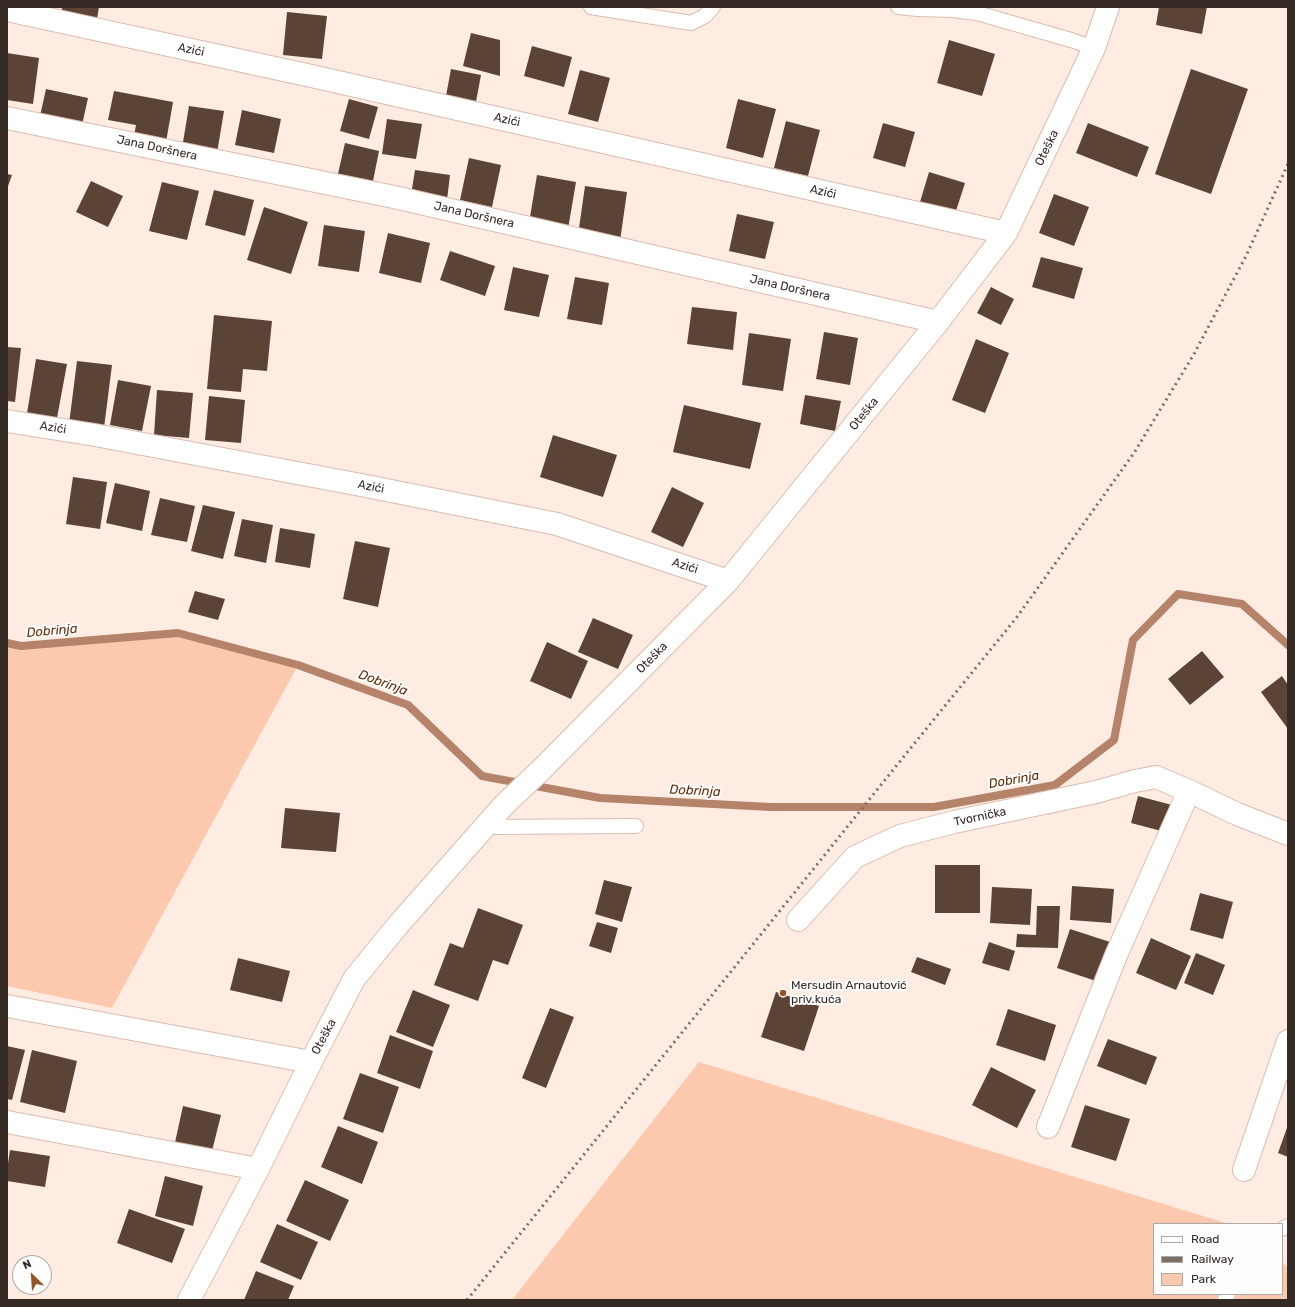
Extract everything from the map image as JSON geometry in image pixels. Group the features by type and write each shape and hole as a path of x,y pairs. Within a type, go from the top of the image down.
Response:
{"street":[{"name":"Oteška","path":"189,1300 258,1169 311,1062 354,980 398,925 504,806 544,768 728,581 938,322 1006,233 1094,48 1108,7"},
{"name":"Azići","path":"7,10 315,77 1006,233"},
{"name":"Jana Doršnera","path":"7,118 394,197 938,322"},
{"name":"Azići","path":"7,421 103,436 557,524 728,581"},
{"name":"Tvornička","path":"798,920 856,857 900,836 954,822 1156,778 1189,791 1237,814 1288,834"},
{"path":"1048,1127 1117,953 1189,791"},
{"path":"7,1006 311,1062"},
{"path":"1244,1170 1288,1041"},
{"path":"7,1122 258,1169"}],"lane":[{"path":"591,7 691,23 705,16 713,7"},
{"path":"898,7 976,13 1094,48"},
{"path":"486,827 636,826"}],"green space":[{"path":"178,633 298,665 112,1008 7,986 7,643 21,646"},
{"path":"699,1062 1226,1223 1153,1223 1153,1295 1283,1295 1283,1263 1288,1267 1288,1300 512,1300"}],"building":[{"path":"62,7 99,7 97,19 61,14"},
{"path":"1159,7 1207,7 1202,34 1156,25"},
{"path":"287,12 327,16 322,59 283,55"},
{"path":"471,33 500,40 500,76 463,66"},
{"path":"949,40 995,54 982,96 937,83"},
{"path":"532,46 572,57 564,87 524,76"},
{"path":"7,53 39,58 33,104 7,100"},
{"path":"451,69 481,75 475,107 445,101"},
{"path":"1191,69 1248,89 1211,194 1155,174"},
{"path":"580,70 610,78 598,122 568,114"},
{"path":"46,89 88,98 82,125 40,116"},
{"path":"114,91 173,102 166,142 134,136 136,125 108,120"},
{"path":"349,99 378,107 369,139 340,131"},
{"path":"738,99 776,109 763,158 726,148"},
{"path":"189,106 224,111 217,153 182,148"},
{"path":"242,110 281,119 274,153 235,145"},
{"path":"387,119 422,124 416,159 382,154"},
{"path":"786,121 820,130 808,176 774,168"},
{"path":"883,123 915,132 905,167 873,158"},
{"path":"1088,123 1149,147 1137,177 1076,153"},
{"path":"345,143 379,151 372,186 337,178"},
{"path":"469,158 501,165 492,207 460,200"},
{"path":"415,170 450,175 447,200 411,195"},
{"path":"929,172 965,183 955,214 920,202"},
{"path":"7,174 12,175 7,189"},
{"path":"537,175 576,182 568,229 529,223"},
{"path":"91,181 123,196 108,227 76,212"},
{"path":"162,182 199,191 187,240 149,231"},
{"path":"585,186 627,192 620,241 578,235"},
{"path":"214,190 254,200 245,236 205,225"},
{"path":"1054,194 1089,207 1074,246 1039,233"},
{"path":"264,207 308,222 291,274 247,260"},
{"path":"737,214 774,222 765,259 729,251"},
{"path":"324,225 365,231 359,272 318,266"},
{"path":"388,233 430,243 421,283 379,273"},
{"path":"450,251 495,266 485,296 440,280"},
{"path":"1041,257 1083,268 1074,299 1032,287"},
{"path":"513,267 549,275 539,317 504,310"},
{"path":"575,277 609,283 602,325 567,319"},
{"path":"991,287 1014,299 1001,325 977,313"},
{"path":"692,307 737,312 733,350 687,344"},
{"path":"214,315 272,321 267,371 243,369 241,392 207,389"},
{"path":"824,332 858,338 850,385 816,379"},
{"path":"749,333 791,339 783,391 742,385"},
{"path":"976,339 1009,353 985,413 952,400"},
{"path":"7,347 21,348 15,402 7,401"},
{"path":"36,359 67,364 57,418 27,413"},
{"path":"77,361 112,365 104,428 69,424"},
{"path":"118,380 151,386 142,431 110,425"},
{"path":"157,390 193,393 189,438 154,435"},
{"path":"805,395 841,401 835,431 800,424"},
{"path":"209,396 245,400 241,443 205,440"},
{"path":"684,405 761,423 750,469 673,452"},
{"path":"553,435 617,455 603,497 540,477"},
{"path":"73,477 107,482 100,529 66,524"},
{"path":"115,483 150,491 142,531 106,523"},
{"path":"672,487 704,503 683,547 651,532"},
{"path":"160,498 195,506 187,542 151,535"},
{"path":"203,505 235,512 223,559 191,551"},
{"path":"242,519 273,525 266,563 234,556"},
{"path":"280,528 315,534 310,568 275,562"},
{"path":"355,541 390,548 378,607 343,599"},
{"path":"195,591 225,599 218,620 188,612"},
{"path":"593,618 633,635 618,669 578,652"},
{"path":"547,642 588,661 571,699 530,681"},
{"path":"1202,651 1224,677 1190,705 1168,679"},
{"path":"1282,676 1288,685 1288,729 1261,692"},
{"path":"1138,796 1172,805 1165,832 1131,823"},
{"path":"285,808 340,813 336,852 281,848"},
{"path":"935,865 980,865 980,913 935,913"},
{"path":"604,880 632,887 622,922 595,914"},
{"path":"1072,886 1114,889 1111,923 1070,920"},
{"path":"992,887 1032,889 1030,925 990,923"},
{"path":"1200,893 1233,902 1223,939 1190,930"},
{"path":"1037,906 1060,906 1058,948 1016,947 1017,934 1036,935"},
{"path":"478,908 523,925 508,965 493,960 478,1001 434,985 450,943 463,948"},
{"path":"597,922 618,928 611,953 589,946"},
{"path":"1070,929 1110,942 1096,981 1057,968"},
{"path":"1151,938 1191,956 1176,990 1136,973"},
{"path":"989,942 1015,951 1009,971 982,963"},
{"path":"1196,953 1225,965 1213,995 1184,983"},
{"path":"917,957 951,969 945,985 911,972"},
{"path":"238,958 290,971 282,1002 230,990"},
{"path":"413,990 450,1005 433,1047 396,1032"},
{"path":"776,992 819,1006 804,1051 761,1037"},
{"path":"550,1008 574,1017 546,1088 522,1078"},
{"path":"1008,1009 1056,1025 1045,1061 996,1045"},
{"path":"390,1035 433,1051 420,1089 377,1073"},
{"path":"1108,1039 1157,1057 1146,1085 1097,1066"},
{"path":"7,1046 25,1050 12,1100 7,1099"},
{"path":"32,1050 77,1061 65,1113 20,1102"},
{"path":"991,1067 1036,1090 1017,1128 972,1105"},
{"path":"360,1073 399,1087 383,1133 343,1119"},
{"path":"1085,1105 1130,1119 1116,1161 1071,1147"},
{"path":"183,1106 221,1115 211,1155 174,1147"},
{"path":"1288,1125 1288,1157 1278,1153"},
{"path":"338,1126 378,1142 362,1184 321,1167"},
{"path":"10,1150 50,1156 45,1187 7,1181"},
{"path":"165,1176 203,1186 193,1226 155,1216"},
{"path":"305,1180 349,1200 330,1241 286,1221"},
{"path":"129,1209 185,1229 172,1263 117,1243"},
{"path":"277,1224 318,1242 301,1280 260,1262"},
{"path":"256,1271 294,1286 288,1300 244,1300"}],"waterway":[{"name":"Dobrinja","path":"7,643 21,646 178,633 298,665 408,705 482,776 600,798 770,807 934,807 1055,785 1114,740 1133,640 1178,594 1242,604 1288,645"}],"railway":[{"path":"467,1300 1017,617 1134,453 1194,354 1246,256 1288,164"}],"place":[{"name":"Mersudin Arnautović priv.kuća","path":"783,993"}]}
